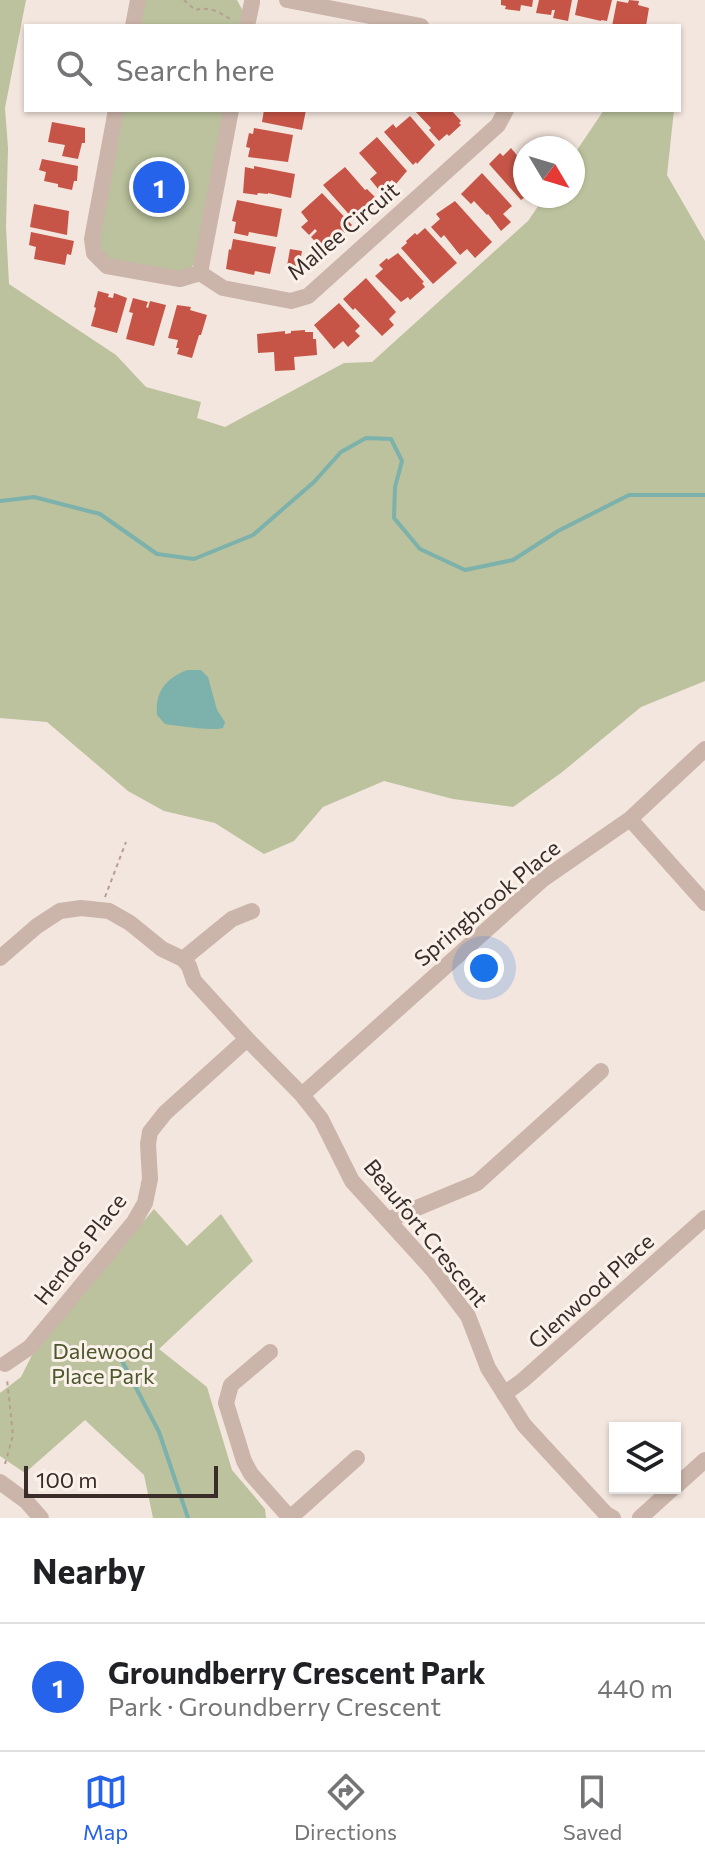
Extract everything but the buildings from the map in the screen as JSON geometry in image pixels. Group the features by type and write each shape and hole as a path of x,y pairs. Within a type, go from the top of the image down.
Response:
{"street":[{"path":"133,24 138,0"},
{"path":"287,0 411,24"},
{"path":"247,24 253,1"},
{"path":"116,112 92,239 94,253 107,266 180,279 200,273 231,112"},
{"name":"Mallee Circuit","path":"200,273 223,288 291,301 308,296 498,125 505,112"},
{"name":"Springbrook Place","path":"302,1095 542,880 630,819 705,749"},
{"path":"630,819 705,903"},
{"name":"Beaufort Crescent","path":"0,958 60,911 81,908 109,911 130,923 162,949 183,959 194,981 302,1095 321,1119 352,1181 432,1269 468,1316 488,1368 524,1425 613,1518"},
{"path":"183,959 232,919 252,911"},
{"name":"Hendos Place","path":"5,1364 30,1347 134,1222 145,1203 150,1179 150,1132 165,1113 247,1039"},
{"path":"388,1220 477,1183 601,1071"},
{"name":"Glenwood Place","path":"504,1394 705,1218"},
{"path":"270,1352 231,1385 226,1403 251,1474 290,1518 357,1458"},
{"path":"681,1481 705,1460"},
{"path":"0,1482 26,1501 41,1518"},
{"path":"640,1518 666,1494"}],"path":[{"path":"184,0 195,10 216,10 244,24"},
{"path":"105,898 126,842"},
{"path":"5,1364 13,1435 5,1464"}],"green space":[{"path":"0,0 26,0 5,108 9,284 116,355 146,387 201,402 197,418 225,427 344,363 372,362 528,221 537,208 585,208 585,138 603,112 674,112 667,175 705,241 705,681 641,707 561,773 513,807 453,799 384,781 323,807 294,841 264,854 215,823 164,811 128,791 47,722 0,718"},
{"path":"143,0 237,0 243,11 242,24 138,24"},
{"path":"122,112 226,112 195,263 191,268 183,272 113,261 98,244"},
{"name":"Dalewood Place Park","path":"154,1209 187,1246 221,1214 253,1261 159,1349 207,1387 232,1470 265,1509 266,1518 153,1518 144,1475 85,1420 25,1473 0,1456 0,1393 21,1377 34,1351"}],"water":[{"path":"187,670 201,670 208,677 217,710 225,722 223,728 165,724 157,715 163,687"}],"waterway":[{"path":"0,501 34,497 100,514 157,554 194,559 253,535 314,482 341,452 366,438 391,439 402,461 395,487 394,518 420,549 465,570 513,560 558,531 629,495 705,495"},
{"path":"120,1357 159,1432 188,1518"}],"place":[{"name":"Groundberry Crescent Park","path":"159,187"}]}
